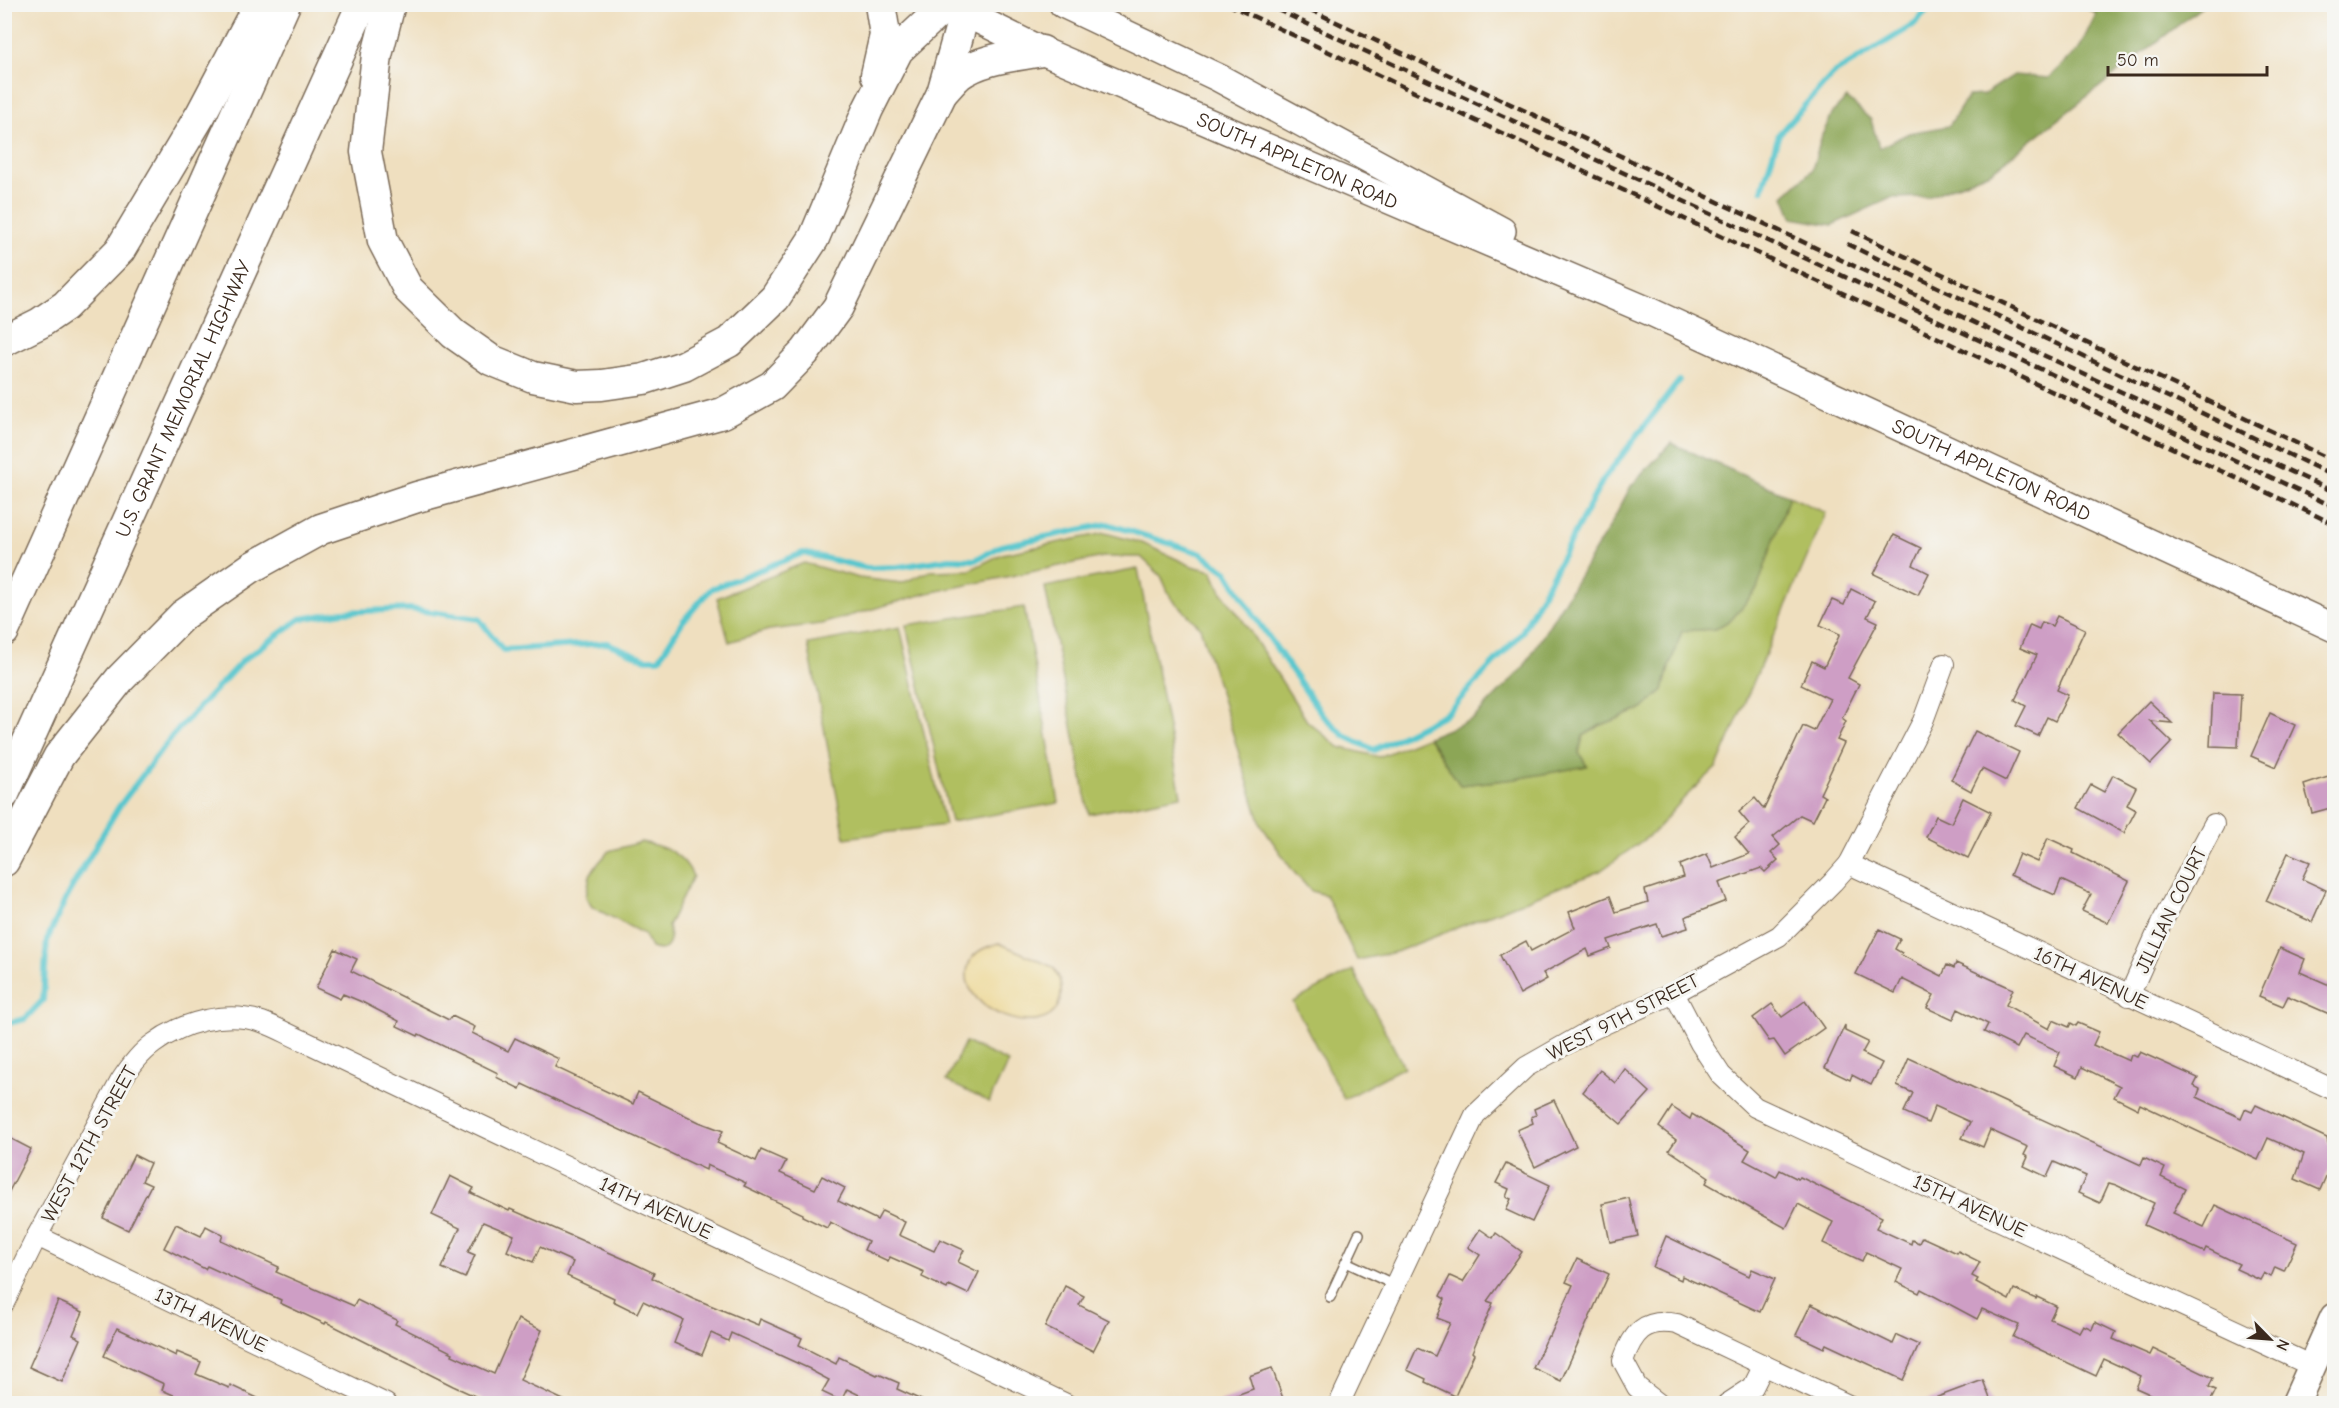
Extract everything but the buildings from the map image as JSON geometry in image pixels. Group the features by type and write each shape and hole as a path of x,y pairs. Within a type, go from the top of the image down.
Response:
{"main road":[{"path":"4,341 40,323 65,306 120,250 183,146 259,4"},
{"path":"4,631 285,4"},
{"name":"U.S. GRANT MEMORIAL HIGHWAY","path":"4,794 362,4"},
{"path":"390,4 377,55 366,152 383,241 408,289 454,334 491,360 533,377 577,386 644,379 684,366 729,342 775,298 814,238 868,109 898,50 960,8"},
{"path":"868,109 885,35 880,4"},
{"name":"SOUTH APPLETON ROAD","path":"1063,4 1219,78 1651,312"},
{"path":"4,861 59,756 120,679 183,615 252,567 321,529 417,497 723,413 772,386 805,352 838,307 942,93 960,8"},
{"name":"SOUTH APPLETON ROAD","path":"960,8 1042,51 1651,312 2334,628"},
{"path":"942,93 959,75 973,67 995,60 1042,51"},
{"path":"2295,1404 2334,1317"}],"street":[{"name":"WEST 9TH STREET","path":"1339,1404 1475,1115 1526,1067 1591,1030 1674,993 1779,936 1849,864 1923,721 1944,664"},
{"name":"JILLIAN COURT","path":"2129,996 2161,924 2214,824"},
{"name":"16TH AVENUE","path":"1849,864 2334,1090"},
{"name":"15TH AVENUE","path":"1674,993 1700,1043 1722,1076 1755,1107 2312,1366"},
{"name":"WEST 12TH STREET","path":"4,1303 37,1236 120,1082 134,1062 172,1032 195,1023 219,1018 244,1019"},
{"name":"14TH AVENUE","path":"244,1019 261,1022 304,1041 1066,1404"},
{"name":"13TH AVENUE","path":"37,1236 386,1404"},
{"path":"1659,1404 1637,1387 1623,1361 1630,1342 1640,1330 1665,1322 1677,1324 1846,1404"},
{"path":"1727,1404 1753,1388 1764,1365"}],"lane":[{"path":"1330,1297 1359,1233"},
{"path":"1346,1262 1395,1285"}],"green space":[{"path":"2081,5 2204,5 1992,171 1928,197 1891,198 1832,225 1793,218 1784,196 1812,170 1822,135 1834,111 1847,98 1871,120 1879,148 1909,133 1949,126 1968,96 1983,95 2014,75 2048,78 2079,49 2096,14"},
{"path":"1671,443 1789,496 1757,589 1732,619 1715,629 1682,631 1663,690 1642,709 1599,726 1583,736 1579,753 1587,766 1515,779 1460,785 1428,737 1473,719 1523,668 1610,526 1631,486"},
{"path":"1789,496 1826,513 1717,767 1685,797 1653,833 1600,871 1396,952 1357,960 1326,895 1311,891 1293,871 1261,825 1200,627 1171,598 1161,576 1141,557 1103,557 928,593 821,624 769,630 729,642 717,598 804,563 859,578 902,583 930,571 970,570 1002,554 1105,533 1142,543 1192,566 1212,571 1221,591 1242,619 1307,721 1339,747 1379,757 1428,737 1460,785 1515,779 1587,766 1579,753 1583,736 1599,726 1642,709 1663,690 1682,631 1715,629 1732,619 1757,589"},
{"path":"1138,569 1181,796 1089,814 1045,587"},
{"path":"1024,607 1059,803 951,822 906,625"},
{"path":"900,627 945,825 845,838 808,644"},
{"path":"641,842 672,852 684,862 693,876 668,926 670,937 668,945 662,950 651,948 644,934 592,907 586,897 590,875 609,851"},
{"path":"1353,970 1404,1067 1344,1099 1293,1002"},
{"path":"965,1042 1008,1062 989,1102 946,1081"}],"sand":[{"path":"999,943 1053,967 1060,981 1061,991 1058,1006 1050,1016 1037,1021 1021,1021 1005,1017 977,999 969,986 967,971 971,959 978,952"}],"waterway":[{"path":"1762,190 1779,134 1833,74 1912,26 1934,4"},
{"path":"4,1024 25,1019 43,1000 47,940 68,894 118,808 172,736 243,660 300,619 343,612 410,609 479,619 503,650 607,643 646,659 659,659 683,621 711,589 803,553 867,568 898,567 950,559 975,560 1001,546 1108,524 1200,553 1227,572 1323,716 1345,736 1374,750 1447,713 1521,634 1603,480 1679,381"}],"railway":[{"path":"1227,4 2334,524"},
{"path":"1265,4 2334,507"},
{"path":"1298,4 2334,492"},
{"path":"1852,231 2334,461"},
{"path":"1847,244 2334,476"}]}
